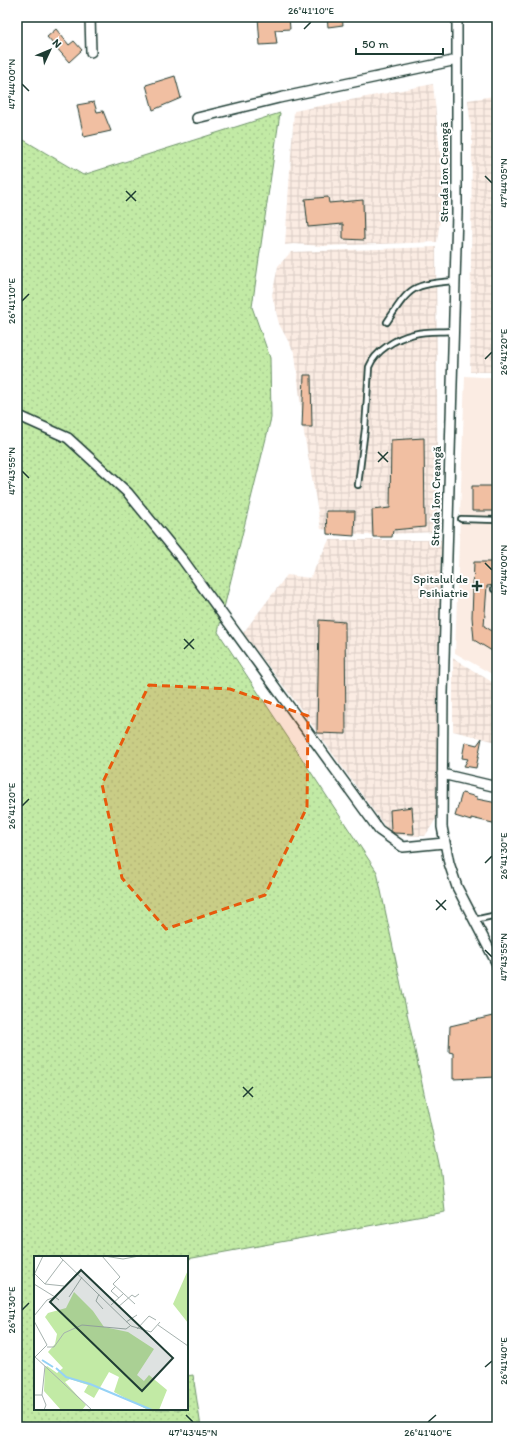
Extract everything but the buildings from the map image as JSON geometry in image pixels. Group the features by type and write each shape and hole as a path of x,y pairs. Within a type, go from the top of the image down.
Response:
{"street":[{"path":"90,17 91,52"},
{"name":"Strada Ion Creangă","path":"457,17 456,213 452,331 442,827 444,843 458,887 497,964"},
{"path":"197,118 279,98 457,60"},
{"path":"17,415 68,438 128,493 183,560 379,830 403,847 444,843"},
{"path":"442,774 497,787"}],"lane":[{"path":"387,322 407,294 415,287 424,284 454,281"},
{"path":"358,485 365,429 369,367 372,359 379,352 414,334 452,331"},
{"path":"461,520 497,520"},
{"path":"474,920 497,915"}],"highlighted area":[{"path":"149,685 230,689 308,716 307,807 265,895 166,929 122,878 102,784"}],"shaded area":[{"path":"497,36 497,372 470,372 472,138 468,100 494,96"},
{"path":"433,84 444,192 437,242 322,246 294,244 285,245 294,111"},
{"path":"436,247 438,532 364,535 321,529 304,433 295,354 279,324 272,295 278,266 291,252"},
{"name":"Spitalul de Psihiatrie","path":"465,376 497,378 497,677 455,653"},
{"path":"329,540 441,540 436,819 425,836 391,835 295,701 243,633 287,575 310,578"},
{"path":"453,658 497,685 497,742 453,731"}],"green space":[{"path":"280,113 252,307 270,358 271,418 218,632 377,872 441,1173 445,1212 188,1259 188,1256 34,1256 34,1410 188,1410 188,1376 193,1375 201,1427 17,1427 17,136 83,175"}],"place":[{"name":"Spitalul de Psihiatrie","path":"477,586"}]}
